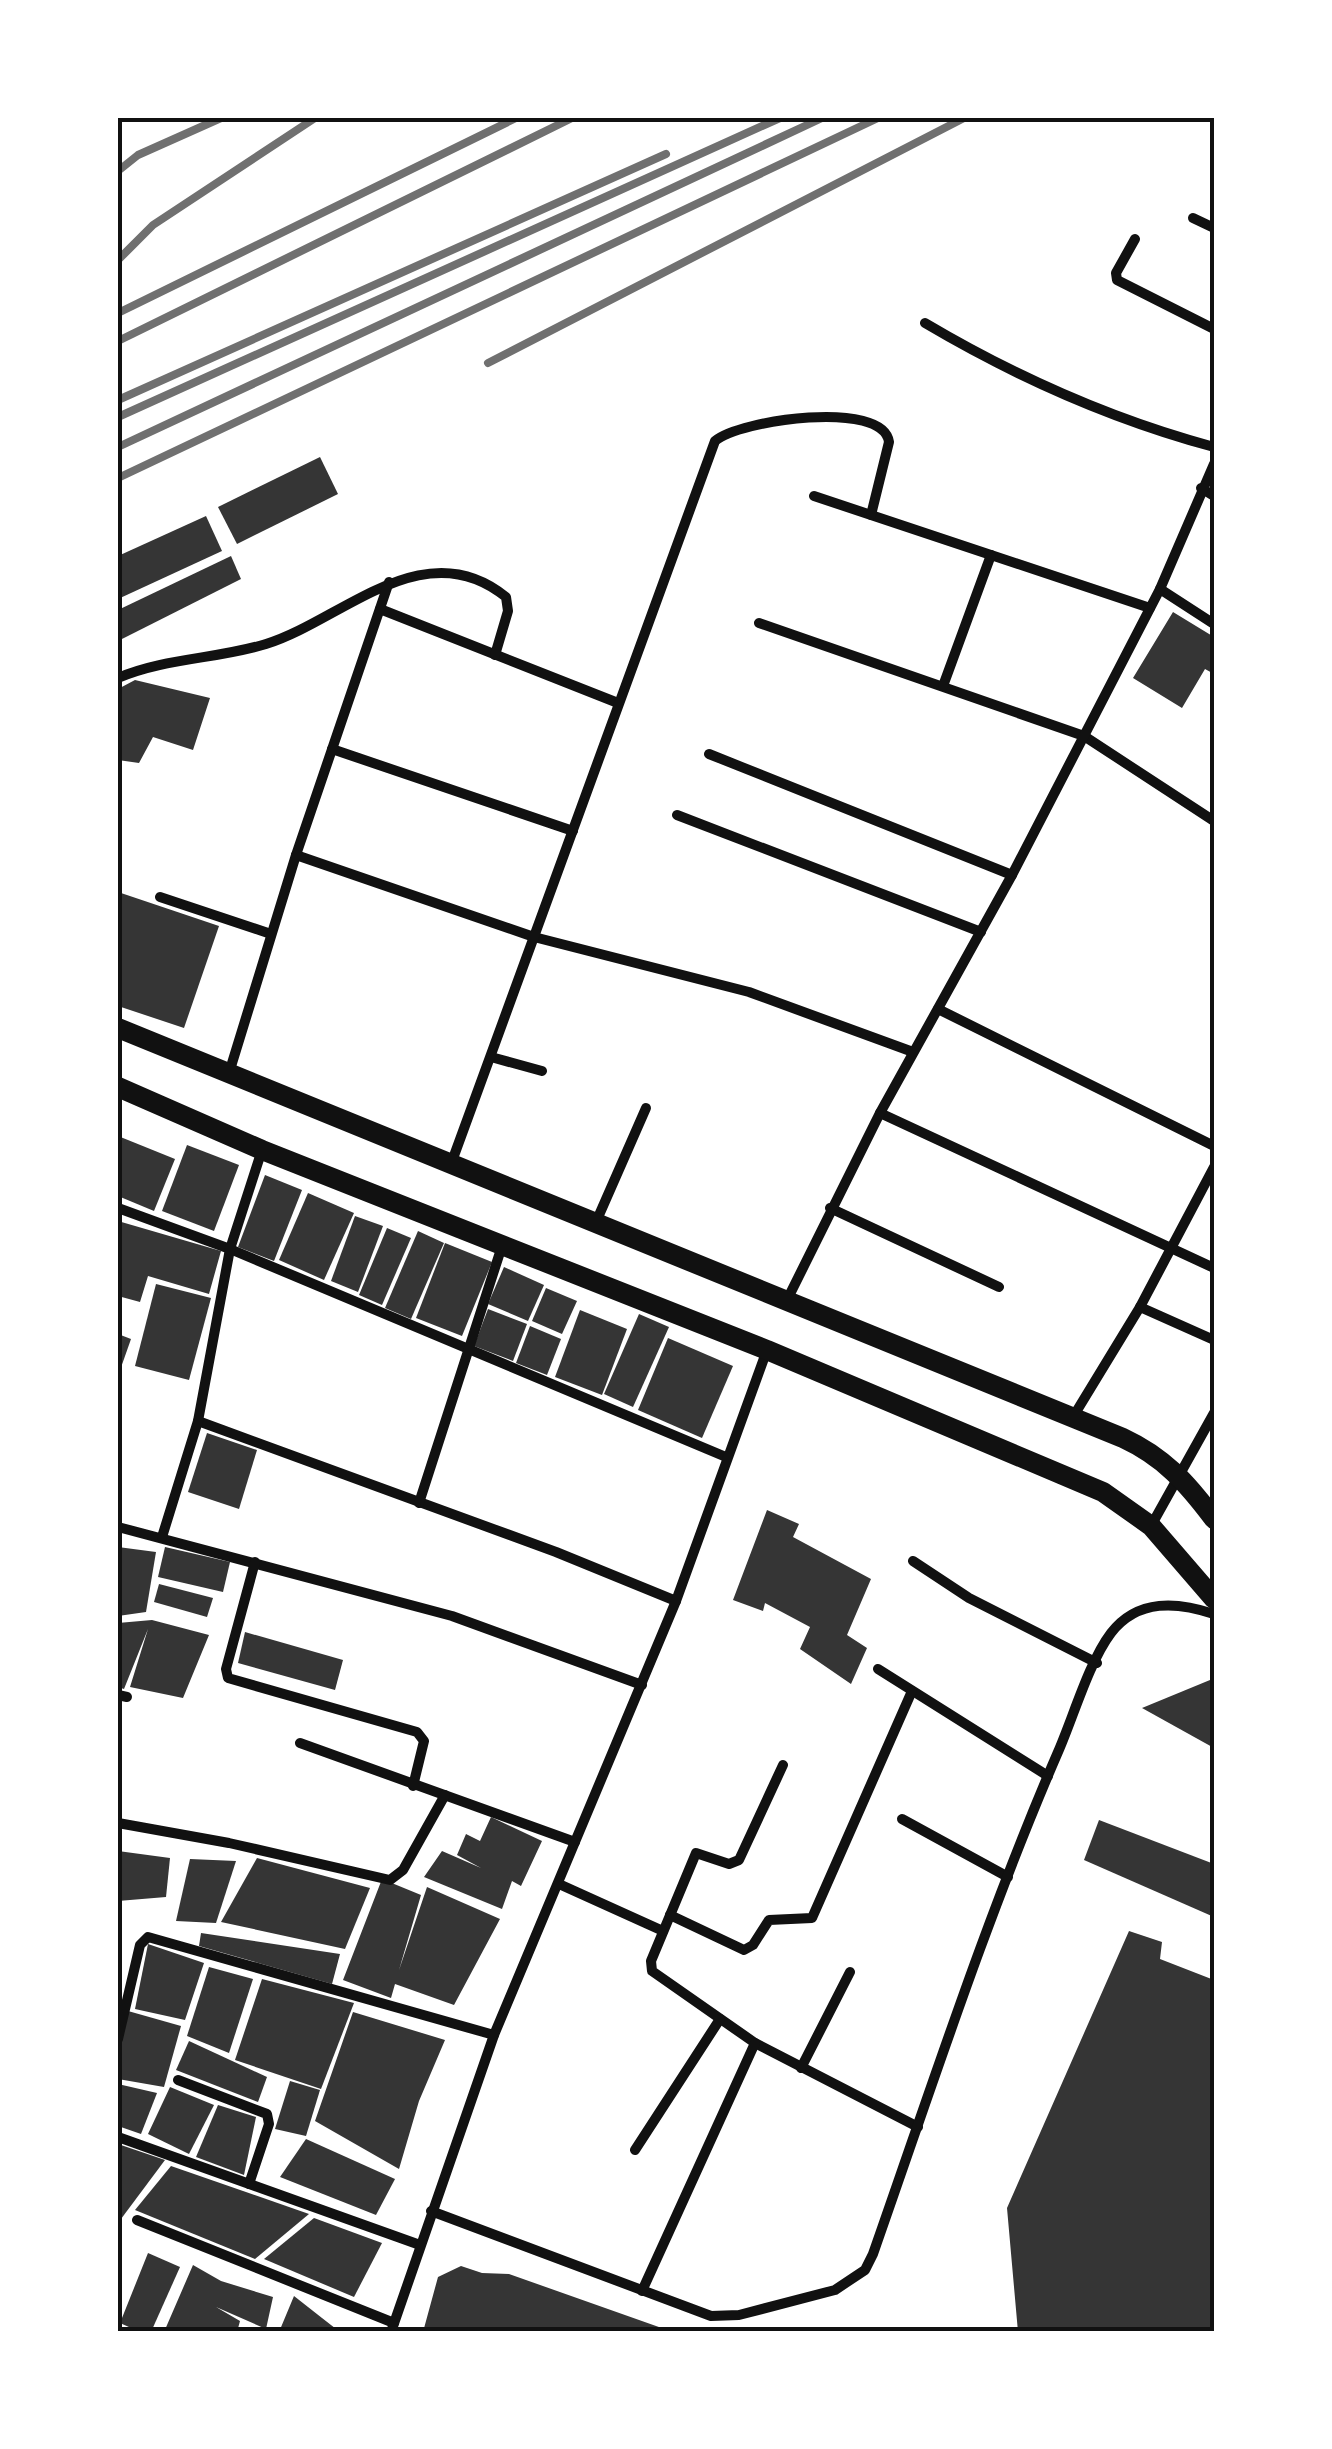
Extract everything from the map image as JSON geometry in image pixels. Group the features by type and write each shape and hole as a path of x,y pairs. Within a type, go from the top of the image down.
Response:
{"main road":[{"path":"118,1028 1152,1452 1179,1473 1214,1520"},
{"path":"118,1087 262,1150 768,1350 1103,1492 1151,1526 1214,1599"}],"street":[{"path":"1194,218 1214,228"},
{"path":"1135,239 1116,273 1117,280 1214,328"},
{"path":"925,324 1052,392 1214,448"},
{"path":"450,1164 710,449 730,433 818,416 875,421 888,433 889,442 871,515"},
{"path":"787,1301 830,1208 1012,875 1185,540 1201,488 1214,464"},
{"path":"1201,488 1214,496"},
{"path":"814,496 1150,608"},
{"path":"943,686 990,555"},
{"path":"118,678 138,670 220,657 271,643 389,582 446,575 500,592 508,611 496,654"},
{"path":"228,1074 296,855 389,582"},
{"path":"1160,588 1214,624"},
{"path":"380,609 618,704"},
{"path":"760,624 1084,736 1214,821"},
{"path":"332,749 572,831"},
{"path":"709,754 1012,875"},
{"path":"678,815 981,932"},
{"path":"296,855 534,937 750,992 913,1052"},
{"path":"160,898 271,934"},
{"path":"938,1009 1214,1146"},
{"path":"490,1057 542,1072"},
{"path":"596,1223 646,1108"},
{"path":"880,1113 1214,1268"},
{"path":"162,1537 198,1421 230,1249 262,1150"},
{"path":"1072,1417 1140,1308 1214,1168"},
{"path":"118,1208 230,1249 726,1457"},
{"path":"830,1208 999,1287"},
{"path":"419,1503 502,1246"},
{"path":"1140,1308 1214,1340"},
{"path":"137,2220 393,2327 494,2035 676,1601 768,1350"},
{"path":"1151,1526 1214,1412"},
{"path":"198,1421 676,1601"},
{"path":"118,1528 452,1616 642,1685"},
{"path":"913,1561 969,1598 1097,1663"},
{"path":"255,1562 226,1674 232,1680 416,1732 424,1741 412,1786"},
{"path":"430,2212 725,2318 851,2283 873,2254 1008,1877 1110,1634 1130,1616 1155,1605 1183,1604 1214,1614"},
{"path":"878,1669 1048,1776"},
{"path":"670,1916 744,1950 753,1946 769,1920 812,1918 912,1690"},
{"path":"300,1743 575,1842"},
{"path":"783,1765 738,1860 729,1864 696,1853 651,1961 652,1971 755,2043 918,2127"},
{"path":"118,1823 390,1880 403,1870 445,1796"},
{"path":"902,1819 1008,1877"},
{"path":"559,1884 663,1931"},
{"path":"118,2039 140,1945 148,1937 494,2035"},
{"path":"802,2068 850,1972"},
{"path":"635,2150 720,2019"},
{"path":"642,2291 755,2043"},
{"path":"178,2080 267,2114 269,2124 249,2184"},
{"path":"118,2137 420,2245"}],"building":[{"path":"320,457 338,494 237,544 218,507"},
{"path":"206,516 222,551 118,599 118,556"},
{"path":"231,556 241,579 118,641 118,610"},
{"path":"1173,612 1214,637 1214,674 1205,669 1182,708 1133,678"},
{"path":"135,680 210,698 193,750 153,737 139,763 118,760 118,689"},
{"path":"118,892 219,926 184,1028 118,1006"},
{"path":"118,1136 175,1159 154,1211 118,1196"},
{"path":"187,1145 239,1165 214,1231 162,1211"},
{"path":"265,1175 302,1190 274,1261 238,1247"},
{"path":"308,1193 354,1213 324,1280 279,1260"},
{"path":"355,1216 383,1226 358,1292 331,1281"},
{"path":"118,1221 221,1251 209,1294 148,1276 140,1302 118,1296"},
{"path":"387,1228 411,1238 382,1305 359,1295"},
{"path":"418,1231 444,1243 411,1319 385,1308"},
{"path":"445,1243 492,1262 462,1336 416,1318"},
{"path":"504,1267 544,1285 528,1321 488,1304"},
{"path":"156,1284 211,1298 189,1380 135,1366"},
{"path":"546,1288 577,1301 562,1334 532,1321"},
{"path":"488,1309 527,1324 513,1361 474,1346"},
{"path":"580,1310 627,1329 602,1395 555,1377"},
{"path":"639,1314 669,1327 633,1407 604,1394"},
{"path":"530,1326 561,1339 547,1375 516,1363"},
{"path":"118,1334 131,1339 118,1376"},
{"path":"668,1338 733,1366 702,1438 638,1410"},
{"path":"207,1433 257,1450 239,1509 188,1492"},
{"path":"767,1510 799,1524 793,1537 871,1579 847,1635 867,1648 851,1684 800,1649 810,1627 765,1603 763,1611 733,1600"},
{"path":"118,1547 156,1552 146,1612 118,1616"},
{"path":"165,1547 230,1562 223,1592 158,1577"},
{"path":"159,1584 213,1598 207,1617 154,1602"},
{"path":"152,1620 209,1635 183,1698 130,1687 148,1629 124,1689 118,1687 118,1623"},
{"path":"245,1632 343,1660 335,1690 238,1663"},
{"path":"1210,1680 1214,1683 1214,1748 1142,1708"},
{"path":"491,1817 542,1841 521,1886 512,1881 502,1909 424,1877 442,1851 481,1868 457,1855 466,1834 480,1841"},
{"path":"1099,1820 1214,1864 1214,1917 1084,1860"},
{"path":"118,1851 170,1858 166,1897 118,1901"},
{"path":"257,1858 370,1888 345,1949 221,1922"},
{"path":"190,1859 236,1861 216,1923 176,1921"},
{"path":"382,1879 421,1895 399,1970 427,1887 500,1919 454,2005 395,1984 391,1998 343,1980"},
{"path":"1129,1931 1162,1942 1160,1959 1214,1980 1214,2332 1018,2332 1007,2208"},
{"path":"201,1933 340,1954 332,1984 199,1946"},
{"path":"148,1944 204,1963 185,2020 135,2009"},
{"path":"209,1967 253,1979 229,2053 187,2036"},
{"path":"262,1979 354,2003 321,2089 235,2060"},
{"path":"128,2011 181,2026 164,2087 118,2079 118,2055"},
{"path":"353,2012 445,2040 419,2101 399,2169 315,2121"},
{"path":"189,2041 267,2077 258,2102 176,2070"},
{"path":"290,2081 320,2090 306,2136 275,2129"},
{"path":"118,2084 157,2093 141,2134 118,2126"},
{"path":"170,2087 214,2105 189,2154 148,2134"},
{"path":"218,2105 256,2117 244,2175 196,2157"},
{"path":"306,2139 395,2179 376,2215 280,2177"},
{"path":"118,2144 165,2160 118,2223"},
{"path":"171,2166 309,2214 255,2259 135,2210"},
{"path":"314,2218 382,2243 354,2297 264,2259"},
{"path":"148,2253 180,2267 151,2332 140,2332 120,2323"},
{"path":"193,2265 221,2281 273,2297 266,2329 216,2307 240,2321 237,2332 164,2332"},
{"path":"461,2266 482,2273 509,2274 673,2332 423,2332 438,2277"},
{"path":"294,2296 322,2318 340,2332 279,2332"}],"railway":[{"path":"118,171 138,155 221,118"},
{"path":"118,260 153,225 315,118"},
{"path":"118,313 516,118"},
{"path":"118,341 572,118"},
{"path":"118,417 780,118"},
{"path":"118,447 822,118"},
{"path":"118,478 878,118"},
{"path":"488,363 964,118"},
{"path":"118,400 666,154"}]}
